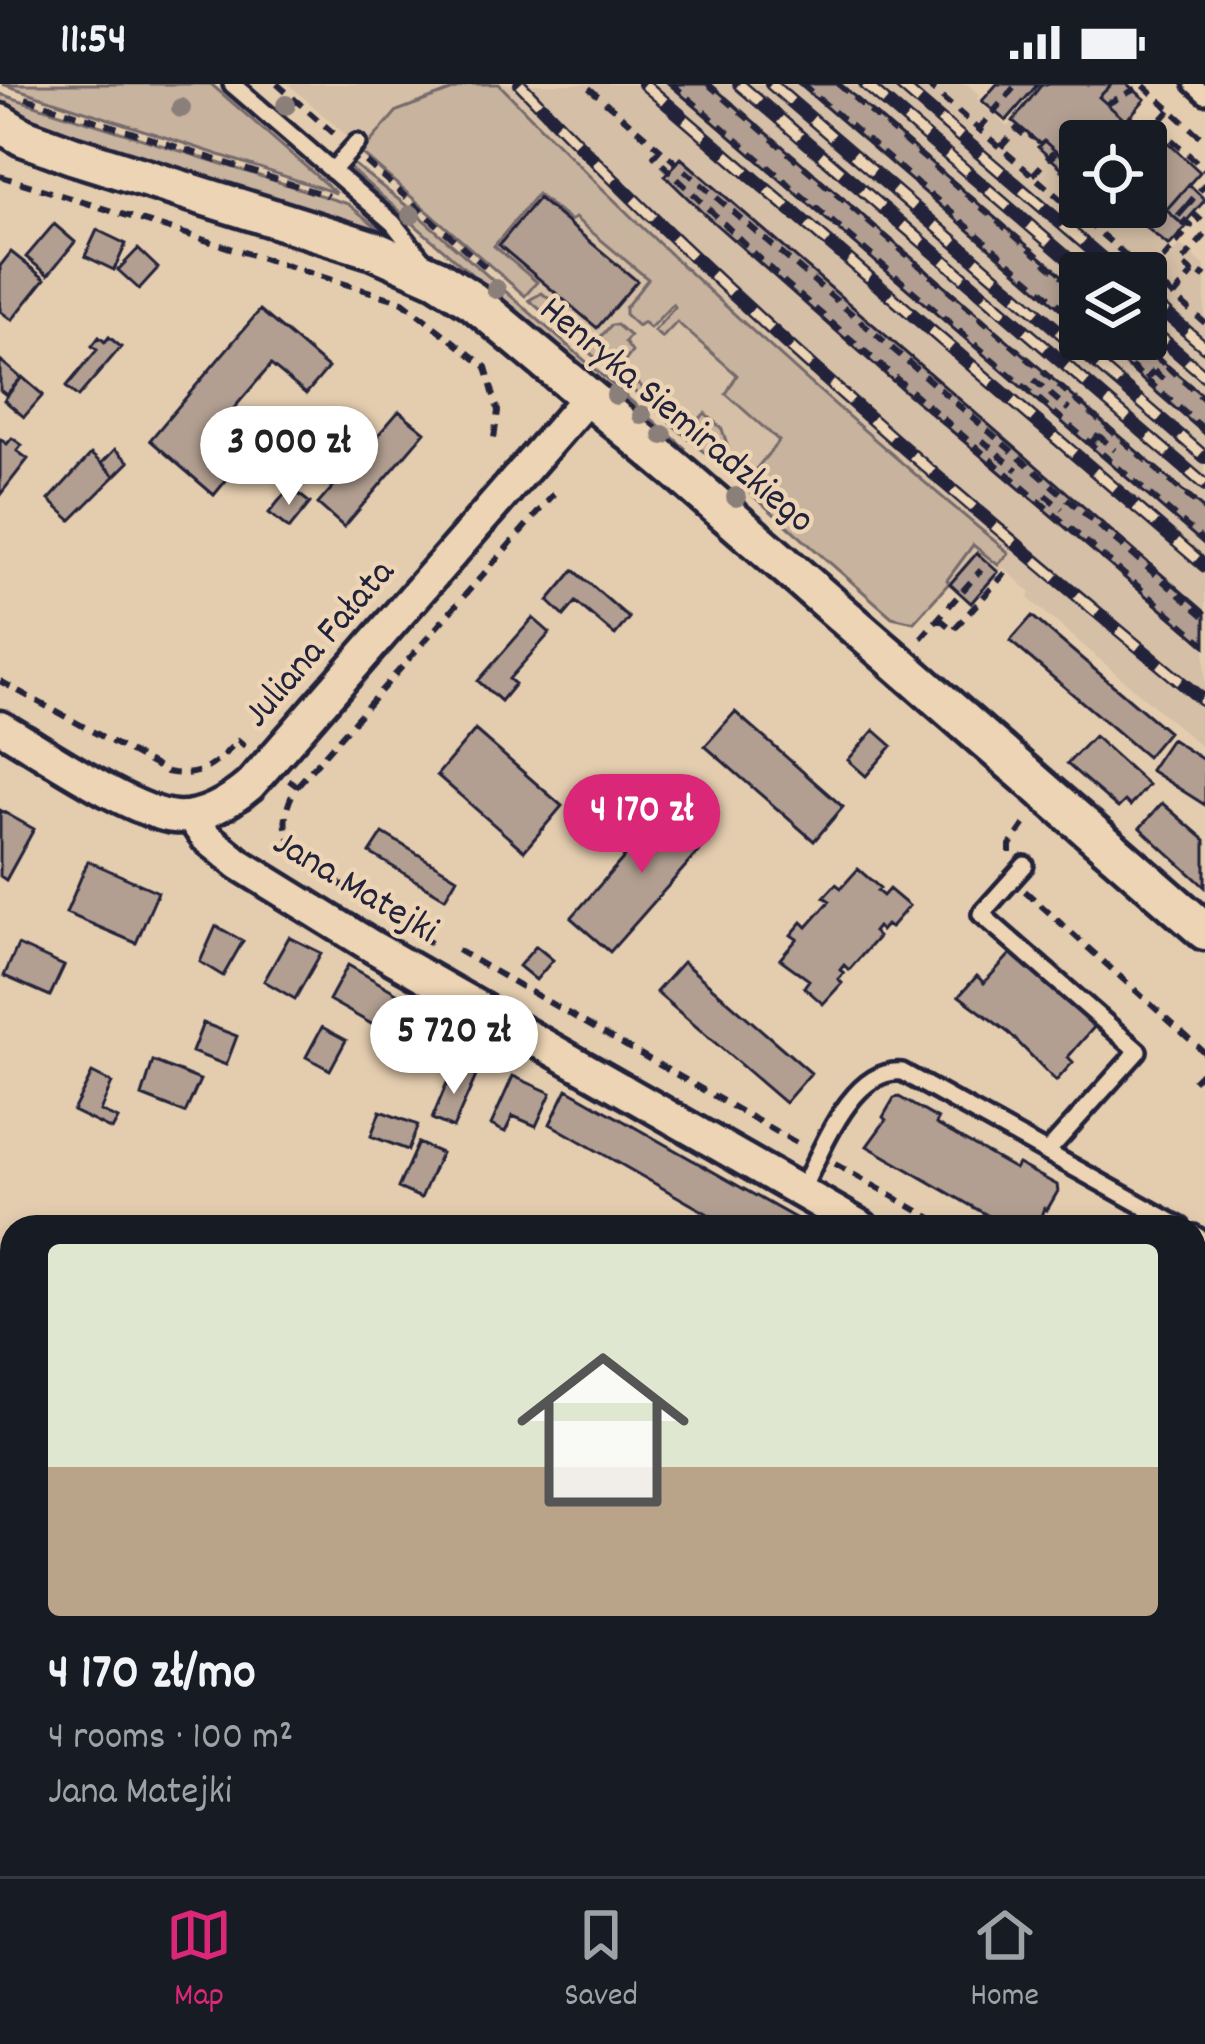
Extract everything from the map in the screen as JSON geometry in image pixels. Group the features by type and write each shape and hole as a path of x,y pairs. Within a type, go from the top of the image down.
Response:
{"street":[{"name":"Henryka Siemiradzkiego","path":"11,110 23,137 374,250 473,301 1205,932"},
{"name":"Juliana Fałata","path":"191,816 231,801 268,764 588,397"},
{"path":"0,727 121,796 157,812 191,816"},
{"name":"Jana Matejki","path":"191,816 206,837 239,864 373,947 840,1215"}],"lane":[{"path":"232,84 393,223 436,278"},
{"path":"1193,84 1205,94"},
{"path":"332,171 357,143"},
{"path":"1019,871 981,914 1138,1051 1048,1151"},
{"path":"800,1193 857,1090 868,1079 890,1071 916,1077 1160,1215"}],"path":[{"path":"672,84 1205,542"},
{"path":"708,84 1205,511"},
{"path":"802,84 1059,305"},
{"path":"838,84 1059,274"},
{"path":"926,84 1059,195"},
{"path":"979,129 1017,84"},
{"path":"1107,104 1143,84 1205,141"},
{"path":"589,88 1205,617"},
{"path":"11,110 339,200 350,187"},
{"path":"1170,110 1156,126 1205,170"},
{"path":"1001,148 1017,129 1032,137"},
{"path":"660,149 654,156 716,218 1205,644"},
{"path":"1033,176 1052,154 1059,157"},
{"path":"0,176 403,302 486,367 498,411 493,445"},
{"path":"1167,254 1191,226 1177,217 1205,184"},
{"path":"1186,207 1205,224"},
{"path":"1099,228 1125,252"},
{"path":"1205,235 1181,263 1199,279 1205,272"},
{"path":"1176,292 1193,273"},
{"path":"1167,286 1188,297"},
{"path":"1176,292 1205,323"},
{"path":"1123,360 1205,430"},
{"path":"1160,360 1205,400"},
{"path":"1146,380 1162,362"},
{"path":"1027,389 1042,371"},
{"path":"1154,371 1169,385"},
{"path":"1034,380 1069,410"},
{"path":"1090,443 1106,426"},
{"path":"975,448 989,432"},
{"path":"1098,435 1115,450"},
{"path":"982,440 1017,470"},
{"path":"1039,503 1053,487"},
{"path":"435,945 300,857 285,821 288,803 554,494"},
{"path":"1046,495 1062,509"},
{"path":"939,618 953,630 1011,567"},
{"path":"921,638 981,570"},
{"path":"0,681 167,772 193,776 206,772 238,740 298,786"},
{"path":"1028,806 1028,819 1010,845 1019,871 1205,1053"},
{"path":"457,950 925,1215"},
{"path":"1193,1081 1205,1069"}],"shaded area":[{"path":"2,84 211,84 336,193"},
{"path":"288,84 967,84 1007,127 1013,121 1059,154 1059,228 1148,228 1167,243 1171,254 1180,245 1205,266 1205,750 1028,598 1031,593 1004,568 998,572 977,554 915,621 743,484"},
{"path":"469,84 499,84 747,326 1009,553 998,565 973,545 949,583 914,622 892,617 742,486 779,441 726,394 737,375 677,322 662,338 654,331 673,304 650,328 643,322 638,326 625,314 648,279 575,218 570,221 537,194 494,246 537,282 525,296 361,153 397,111"},
{"path":"0,94 348,204 382,231 41,126 0,107"},
{"path":"352,163 685,448 679,454 348,167"},
{"path":"542,293 598,340 611,325 630,336 625,342 632,352 620,368 690,429 705,413 722,429 728,447 721,467 529,300"}],"building":[{"path":"669,84 710,84 1205,510 1205,545"},
{"path":"799,84 840,84 1059,273 1059,308"},
{"path":"997,84 1038,84 1006,121 982,101"},
{"path":"1042,84 1112,84 1099,97 1125,120 1059,120 1059,154 1013,121"},
{"path":"1112,84 1127,84 1145,99 1125,120 1099,97"},
{"path":"1044,141 1059,154 1059,166 1038,147"},
{"path":"1167,142 1200,172 1167,209"},
{"path":"681,158 1205,612 1205,646 703,213 665,176"},
{"path":"1189,184 1205,200 1183,225 1167,209"},
{"path":"538,198 637,281 597,328 499,245"},
{"path":"1167,211 1186,227 1169,246 1147,228 1167,228"},
{"path":"54,224 75,242 48,275 26,257"},
{"path":"97,230 126,244 114,270 85,256"},
{"path":"138,249 158,268 139,289 118,270"},
{"path":"11,252 45,279 12,320 0,311 0,266"},
{"path":"260,310 328,368 306,394 271,365 216,429 247,455 214,495 150,440"},
{"path":"99,337 105,342 109,337 121,347 78,397 66,387 97,350 92,346"},
{"path":"0,360 21,378 6,395 0,390"},
{"path":"1119,360 1161,360 1203,396 1205,434"},
{"path":"22,377 43,395 24,417 4,400"},
{"path":"399,411 425,432 344,527 318,504"},
{"path":"12,438 22,445 17,451 28,459 0,495 0,439 7,444"},
{"path":"115,449 129,462 115,476 102,463"},
{"path":"91,454 115,476 71,520 49,500"},
{"path":"290,487 310,503 289,529 269,513"},
{"path":"977,553 998,572 971,603 950,584"},
{"path":"574,570 629,618 615,635 576,602 564,616 548,601"},
{"path":"1032,616 1168,732 1147,757 1010,641"},
{"path":"533,618 550,633 509,679 515,684 501,701 478,681"},
{"path":"735,712 843,807 814,841 705,746"},
{"path":"475,730 562,806 524,851 437,775"},
{"path":"874,730 892,746 866,776 848,760"},
{"path":"1094,736 1148,785 1130,806 1125,801 1118,808 1067,764"},
{"path":"1171,739 1205,761 1205,805 1150,770"},
{"path":"674,800 713,835 610,952 571,918"},
{"path":"1162,803 1205,840 1205,887 1140,828"},
{"path":"0,810 34,829 6,880 0,876"},
{"path":"383,833 457,878 445,898 370,853"},
{"path":"88,861 158,892 136,943 66,913"},
{"path":"858,869 883,896 889,889 909,906 890,928 886,925 881,931 877,927 873,932 878,937 849,970 844,965 838,979 842,983 823,1004 804,987 809,980 780,959 797,939 791,935 802,922 807,927 830,901 824,897 836,884 841,888"},
{"path":"216,926 243,941 223,976 200,962"},
{"path":"289,937 321,953 295,999 264,981"},
{"path":"18,945 64,966 50,996 4,976"},
{"path":"536,946 553,960 536,980 519,966"},
{"path":"1012,952 1096,1025 1068,1057 1073,1062 1056,1081 1009,1033 959,996 977,976 984,983"},
{"path":"683,962 811,1073 785,1103 656,992"},
{"path":"348,965 447,1022 428,1056 329,1000"},
{"path":"203,1023 237,1036 226,1065 192,1052"},
{"path":"322,1027 346,1040 330,1070 306,1057"},
{"path":"153,1061 200,1080 185,1113 142,1096"},
{"path":"454,1066 476,1076 453,1128 432,1119"},
{"path":"92,1073 112,1083 100,1111 118,1119 112,1130 73,1111"},
{"path":"513,1076 551,1093 536,1126 513,1116 505,1132 491,1125"},
{"path":"567,1089 790,1215 710,1215 550,1124"},
{"path":"894,1098 938,1119 936,1124 1015,1169 1018,1164 1057,1185 1047,1210 1041,1215 987,1215 867,1146 886,1120 883,1117"},
{"path":"380,1111 418,1125 408,1150 371,1136"},
{"path":"418,1143 441,1153 421,1198 398,1188"}],"railway":[{"path":"520,84 767,326 1205,702"},
{"path":"644,84 1205,566"},
{"path":"739,84 1205,485"},
{"path":"771,84 1205,457"},
{"path":"865,84 1061,252"},
{"path":"899,84 1095,252"},
{"path":"1167,314 1205,347"},
{"path":"1167,343 1205,376"}]}
